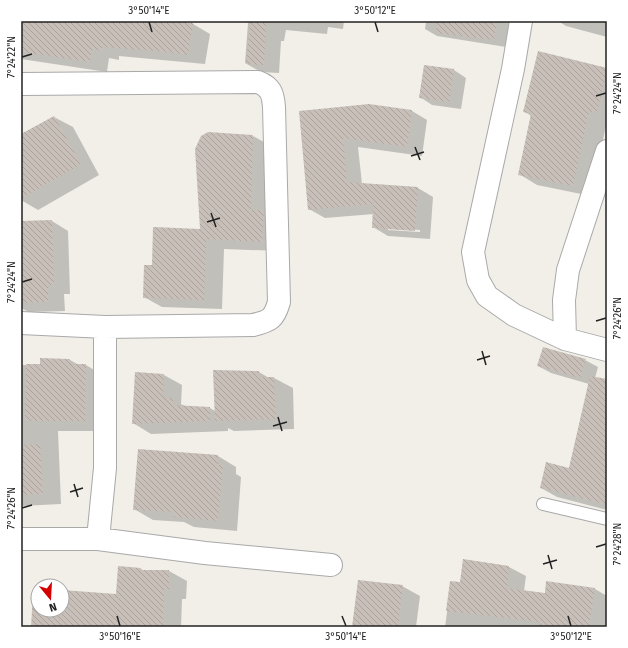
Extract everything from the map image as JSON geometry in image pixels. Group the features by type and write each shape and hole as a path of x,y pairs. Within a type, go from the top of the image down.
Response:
{"street":[{"path":"521,21 513,69 473,252 478,280 487,296 514,315 565,339 607,350"},
{"path":"21,84 258,82 266,85 273,95 279,302 275,315 266,322 253,325 105,327 21,323"},
{"path":"565,339 564,300 568,270 607,151"},
{"path":"98,539 105,468 105,327"},
{"path":"21,539 98,539 205,554 331,565"}],"lane":[{"path":"543,504 607,519"}],"building":[{"path":"21,21 177,21 193,23 188,55 169,52 102,47 102,51 92,49 90,62 21,52"},
{"path":"250,21 266,21 264,65 246,64"},
{"path":"437,21 497,21 494,40 436,33"},
{"path":"538,51 607,68 597,113 589,111 573,186 518,175 531,114 523,112"},
{"path":"424,65 454,69 449,102 419,98"},
{"path":"369,104 412,110 407,147 343,138 347,182 418,187 415,231 372,228 373,204 308,210 299,111"},
{"path":"54,116 81,164 21,199 21,134"},
{"path":"208,132 253,135 251,210 264,210 262,242 206,239 204,300 143,298 144,265 152,265 153,227 200,229 195,149 201,136"},
{"path":"52,220 54,285 48,285 48,302 21,303 21,221"},
{"path":"543,347 586,359 580,378 537,366"},
{"path":"40,358 70,359 70,364 86,364 85,421 25,421 26,364 40,364"},
{"path":"213,370 259,371 259,377 274,377 276,419 215,421"},
{"path":"135,372 164,374 163,397 173,398 173,405 210,407 210,421 132,424"},
{"path":"590,376 607,379 607,505 540,488 546,462 569,468"},
{"path":"40,444 43,494 21,495 21,445"},
{"path":"138,449 218,455 218,465 223,465 218,521 174,517 174,512 133,510"},
{"path":"463,559 509,566 507,588 545,593 546,581 595,588 589,627 539,627 540,622 446,611 450,581 460,582"},
{"path":"118,566 141,568 141,570 169,570 169,589 164,589 163,627 31,627 32,618 70,618 70,591 116,594"},
{"path":"358,580 403,585 398,627 352,627"}]}
